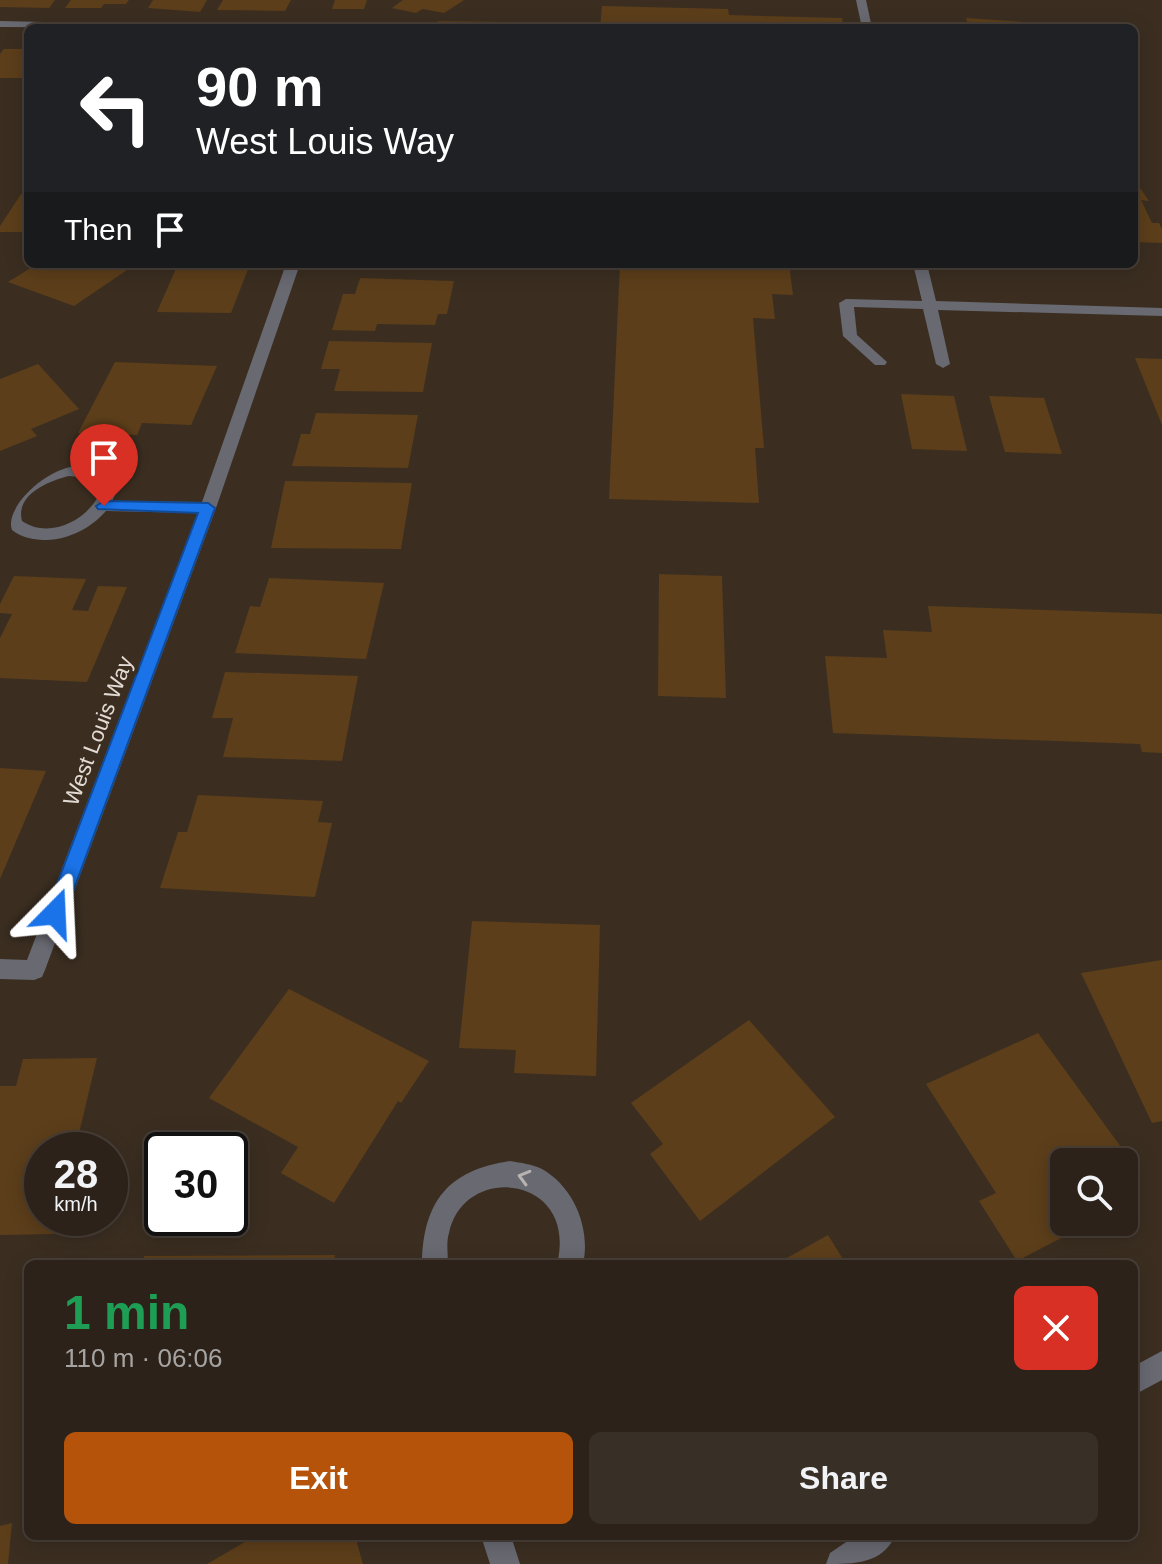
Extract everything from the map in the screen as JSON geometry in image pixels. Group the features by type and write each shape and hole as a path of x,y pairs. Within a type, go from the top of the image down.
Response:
{"street":[{"path":"861,0 866,24"},
{"path":"0,24 24,25"},
{"name":"West Louis Way","path":"0,969 34,970 208,508 292,268"},
{"path":"921,268 943,364"},
{"path":"880,362 850,336 846,303 1162,312"},
{"path":"104,506 107,495 104,485 84,472 69,471 44,475 23,486 8,506 14,524 24,531 53,533 83,524 104,506 208,508"},
{"path":"435,1260 436,1230 444,1210 457,1193 474,1181 494,1174 513,1173 534,1179 553,1192 566,1210 573,1232 570,1260"},
{"path":"1138,1379 1162,1365"},
{"path":"497,1540 505,1564"},
{"path":"841,1564 874,1540"}],"building":[{"path":"0,0 55,0 49,8 0,7"},
{"path":"71,0 129,0 126,4 104,4 101,8 65,8"},
{"path":"153,0 207,0 200,12 148,8"},
{"path":"223,0 291,0 285,11 217,10"},
{"path":"335,0 367,0 364,9 332,9"},
{"path":"403,0 464,0 444,13 423,9 416,13 392,8"},
{"path":"602,6 728,9 729,15 842,18 843,24 600,24"},
{"path":"966,18 1053,24 968,24"},
{"path":"438,21 514,22 514,24 437,24"},
{"path":"4,49 24,49 24,78 0,78 0,54"},
{"path":"1138,185 1149,201 1141,200 1152,223 1159,223 1162,229 1162,243 1138,242"},
{"path":"24,194 24,232 0,232 0,226"},
{"path":"31,268 130,268 74,306 8,282"},
{"path":"176,268 248,268 231,313 157,312"},
{"path":"620,268 790,268 793,295 772,294 775,319 753,318 764,448 755,448 759,503 609,499"},
{"path":"360,278 454,281 447,314 438,314 435,325 377,324 375,331 332,330 343,294 355,294"},
{"path":"329,341 432,343 423,392 334,391 340,369 321,369"},
{"path":"1135,358 1162,359 1162,425"},
{"path":"115,362 217,366 191,425 142,423 137,435 78,433"},
{"path":"38,364 79,409 31,429 37,436 0,451 0,379"},
{"path":"901,394 954,396 967,451 912,449"},
{"path":"989,396 1044,398 1062,454 1005,452"},
{"path":"316,413 418,415 408,468 292,466 301,434 310,434"},
{"path":"285,481 412,483 401,549 271,548"},
{"path":"659,574 722,576 726,698 658,696"},
{"path":"14,576 86,579 72,610 88,611 98,586 127,587 87,682 0,678 0,638 12,614 0,613 0,604"},
{"path":"269,578 384,583 366,659 235,653 250,606 260,607"},
{"path":"928,606 1162,614 1162,753 1142,752 1140,744 833,733 825,656 887,658 883,630 932,632"},
{"path":"225,672 358,676 342,761 223,757 233,718 212,718"},
{"path":"0,768 46,771 0,879"},
{"path":"198,795 323,801 318,822 332,823 315,897 160,888 178,832 187,832"},
{"path":"472,921 600,925 596,1076 514,1073 516,1050 459,1048"},
{"path":"1162,960 1162,1121 1152,1123 1081,973"},
{"path":"289,989 429,1061 401,1103 398,1101 334,1203 281,1173 298,1147 209,1098"},
{"path":"749,1020 835,1117 700,1221 650,1154 663,1144 631,1103"},
{"path":"1038,1033 1122,1148 1050,1148 1050,1236 1065,1236 1019,1260 979,1201 996,1193 926,1084"},
{"path":"97,1058 79,1132 24,1132 24,1235 0,1235 0,1086 16,1086 23,1059"},
{"path":"828,1235 844,1260 783,1260"},
{"path":"335,1255 334,1260 144,1260 144,1256"},
{"path":"12,1523 8,1564 0,1564 0,1526"},
{"path":"248,1540 356,1540 363,1564 207,1564"}],"route":[{"path":"55,913 208,508 104,506"}]}
